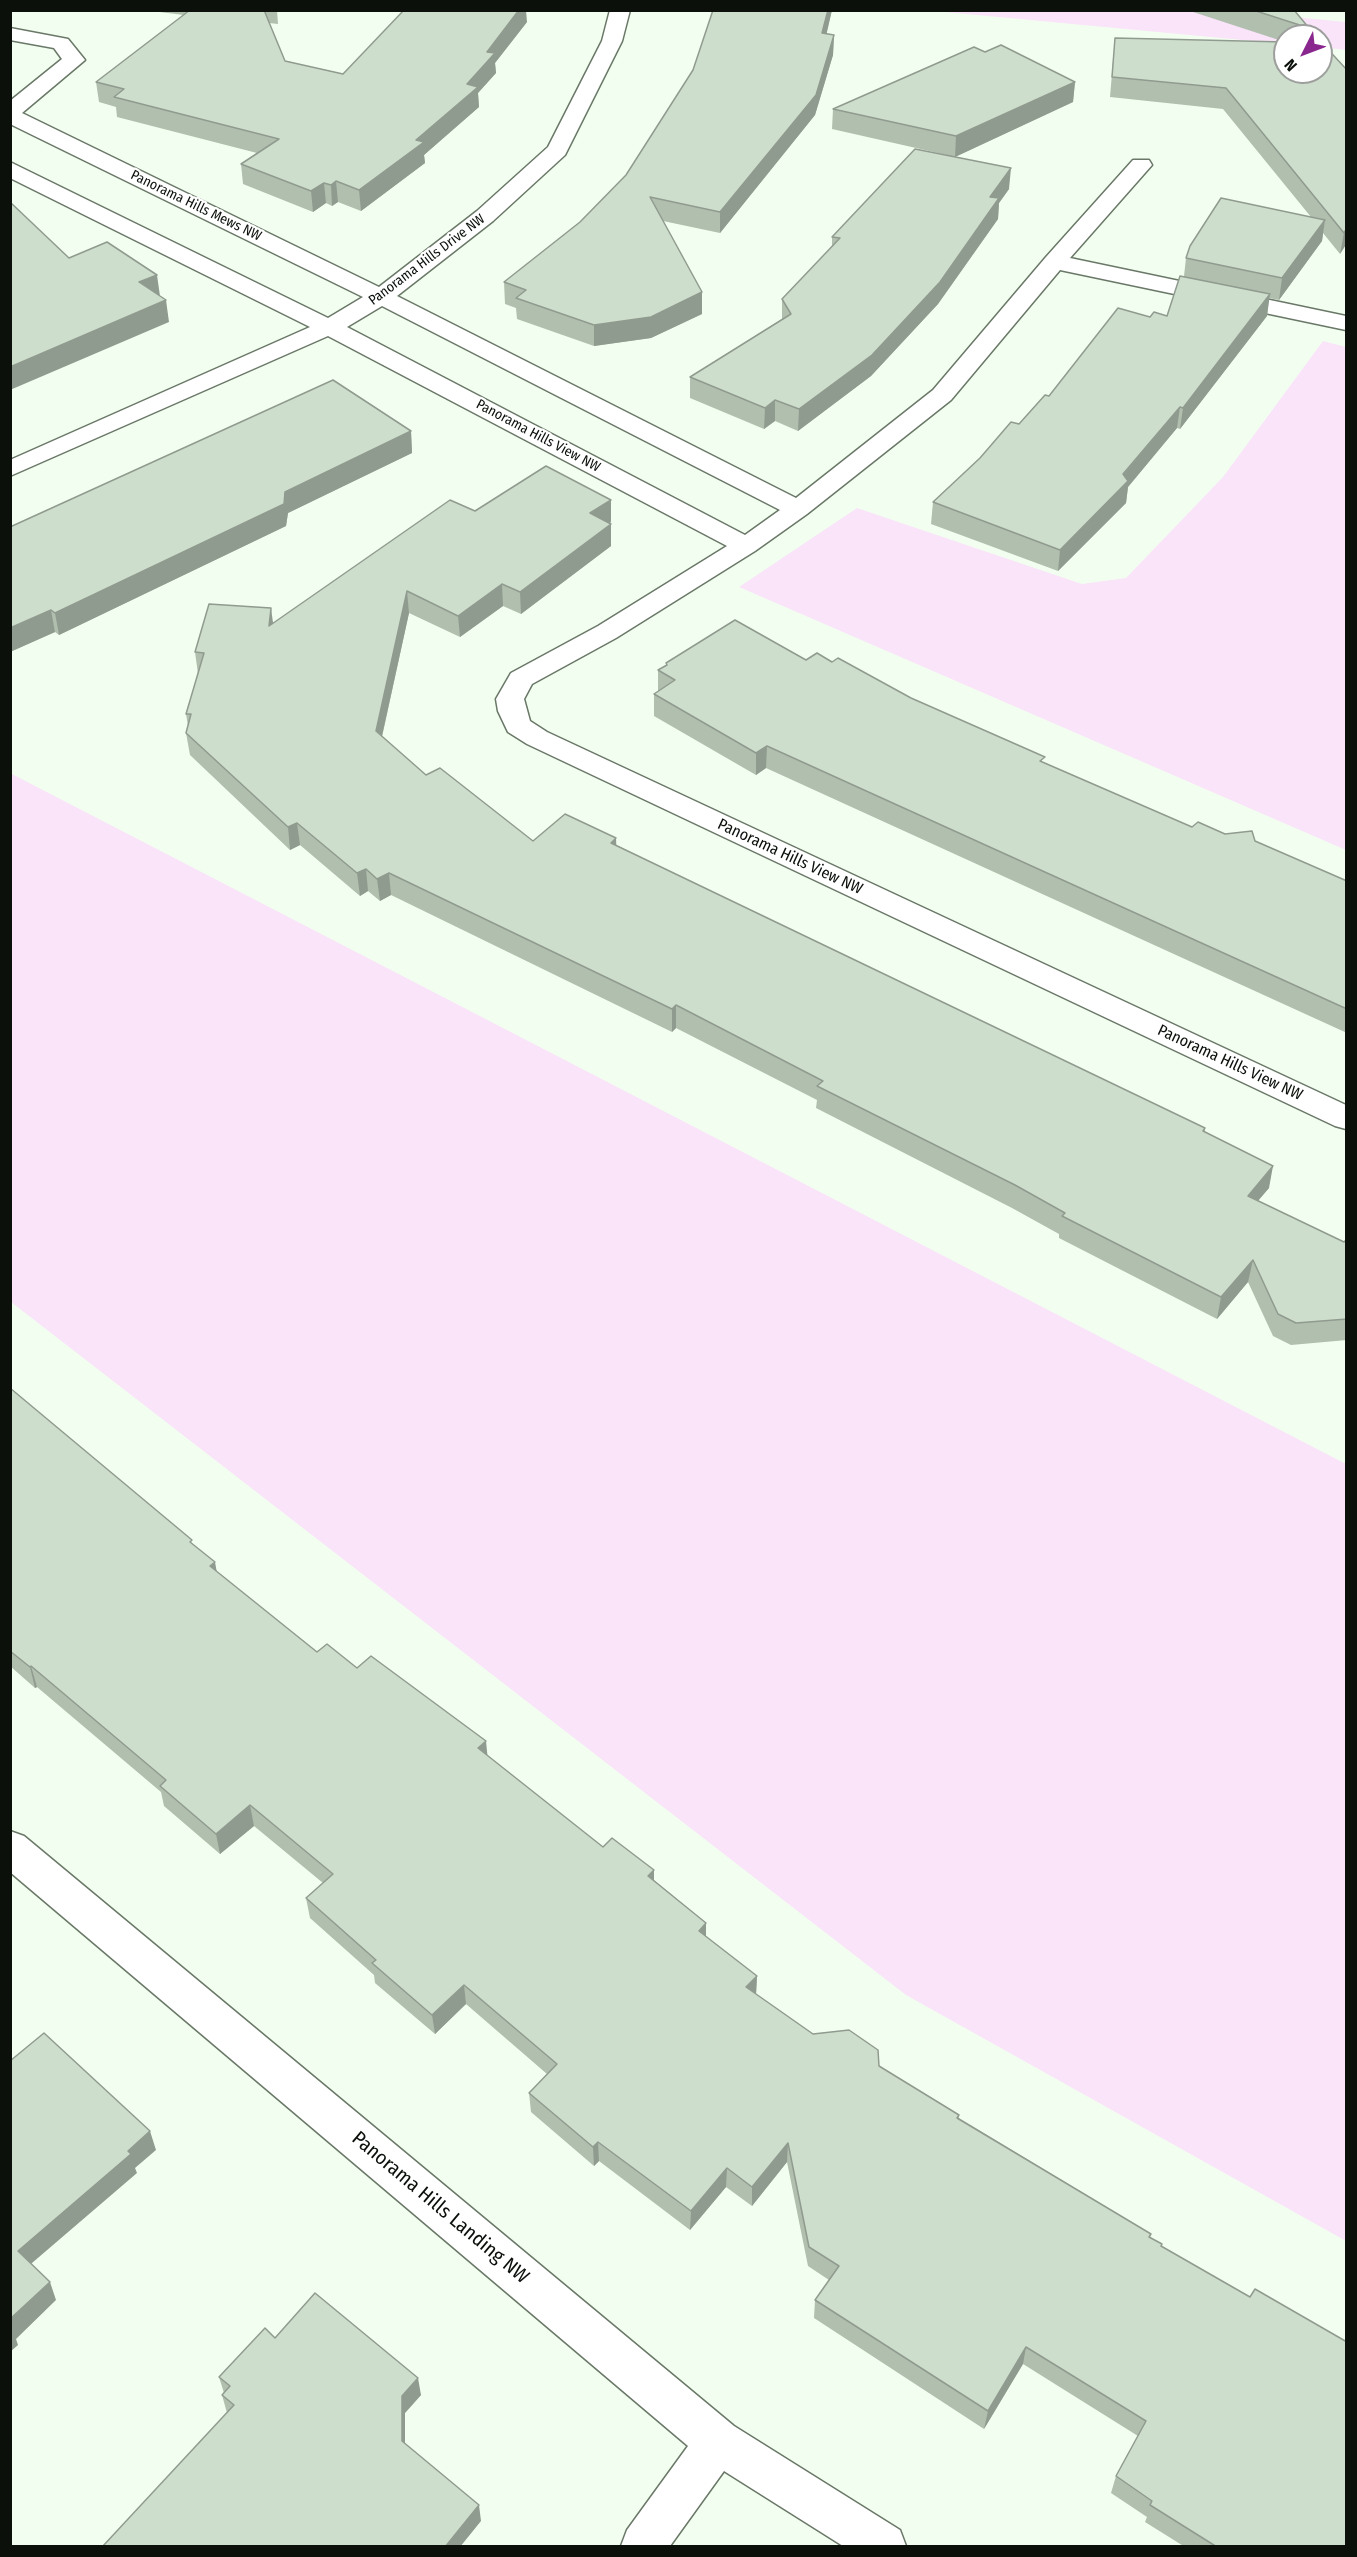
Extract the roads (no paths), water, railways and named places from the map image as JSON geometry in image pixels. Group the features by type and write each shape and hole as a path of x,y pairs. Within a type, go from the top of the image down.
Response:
{"street":[{"name":"Panorama Hills Drive NW","path":"10,469 329,327 381,297 485,216 557,150 612,41 620,10"},
{"name":"Panorama Hills Mews NW","path":"10,34 61,43 74,60 10,114 381,297"},
{"name":"Panorama Hills View NW","path":"1141,165 1054,262 942,395 798,509 746,546 607,632 521,679 510,699 518,726 537,738 1347,1118"},
{"path":"10,169 329,327"},
{"path":"1054,262 1347,323"},
{"path":"381,297 798,509"},
{"name":"Panorama Hills View NW","path":"329,327 746,546"},
{"name":"Panorama Hills Landing NW","path":"10,1848 718,2442 884,2547"},
{"path":"643,2547 718,2442"}]}
